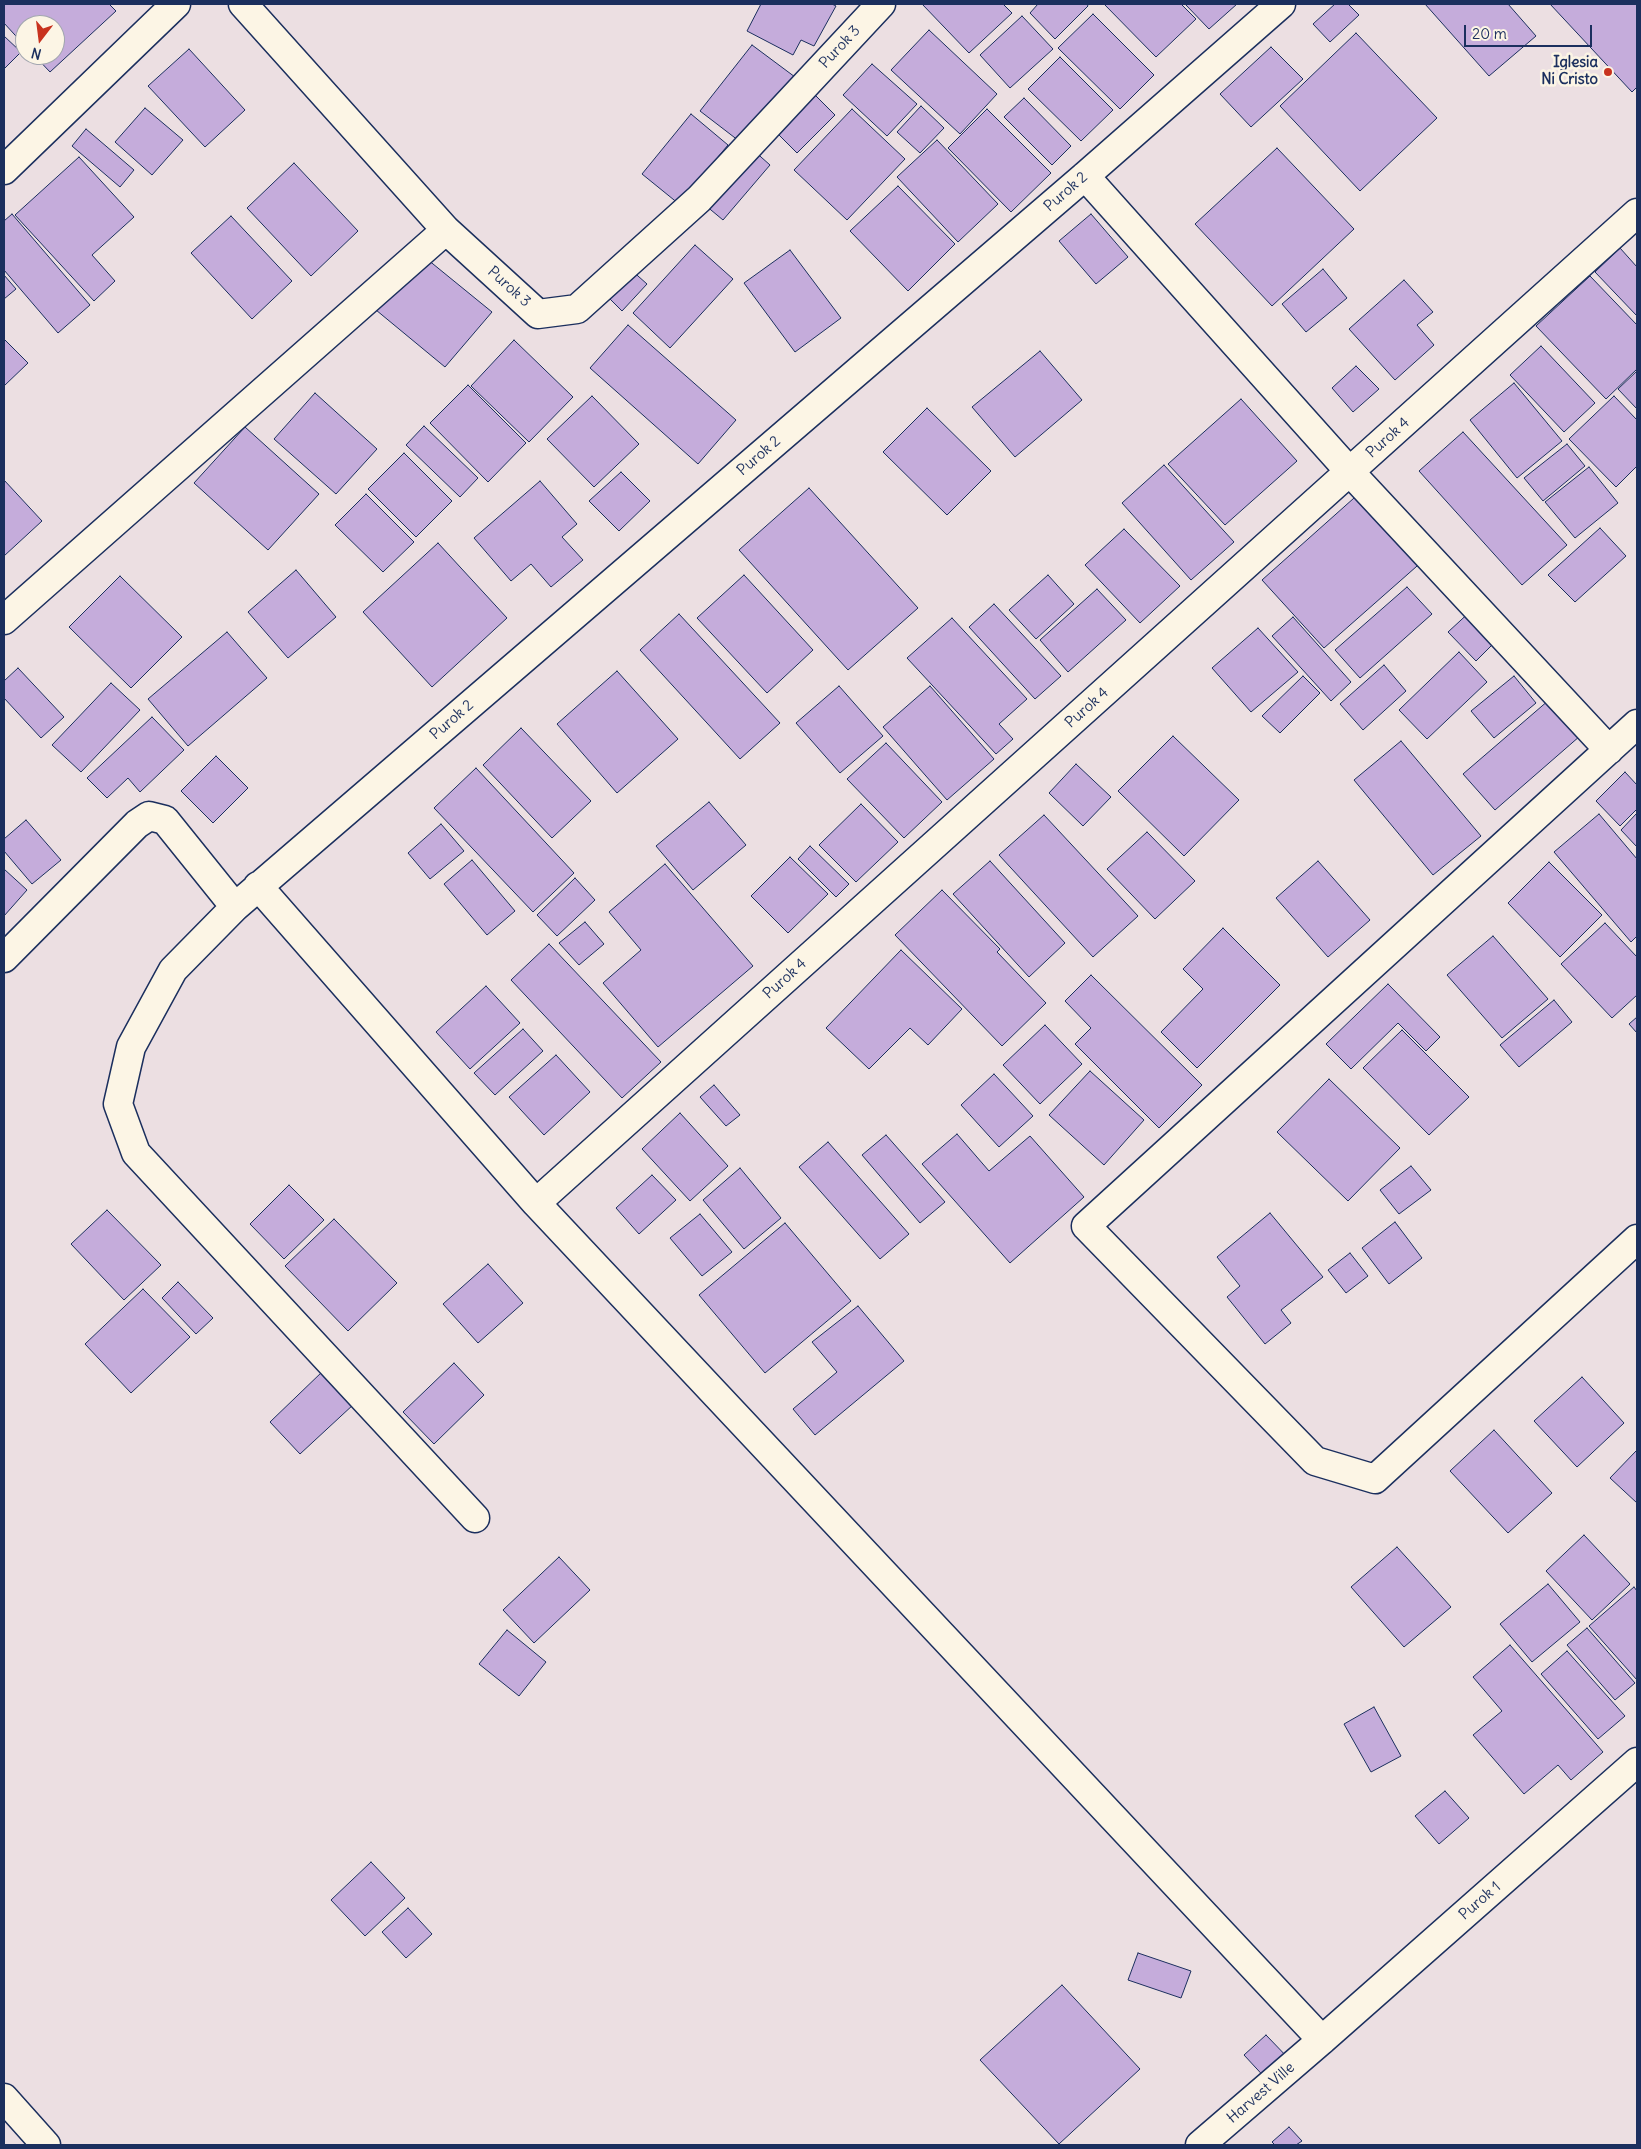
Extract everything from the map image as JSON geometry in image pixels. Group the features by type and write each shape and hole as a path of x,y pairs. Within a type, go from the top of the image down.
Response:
{"street":[{"path":"4,170 176,4"},
{"name":"Purok 3","path":"243,4 446,230 538,314 577,310 699,199 881,4"},
{"name":"Purok 2","path":"475,1518 136,1153 118,1104 130,1047 172,970 258,886 1085,176 1281,4"},
{"path":"1085,176 1350,472 1609,750"},
{"name":"Purok 4","path":"536,1203 1637,213"},
{"path":"4,620 446,230"},
{"path":"1637,724 1086,1226 1315,1461 1375,1479 1637,1239"},
{"path":"4,958 137,824 149,816 165,820 235,907"},
{"path":"258,886 536,1203 1322,2040"},
{"name":"Purok 1","path":"1322,2040 1637,1762"},
{"name":"Harvest Ville","path":"1200,2145 1322,2040"},
{"path":"4,2098 46,2145"}],"building":[{"path":"4,4 109,4 116,11 65,58 65,15 15,15 15,35 4,23"},
{"path":"761,4 832,4 836,6 814,46 801,40 793,55 747,31"},
{"path":"922,4 1003,4 1012,13 969,53"},
{"path":"1038,4 1087,4 1088,6 1055,39 1030,13"},
{"path":"1104,4 1181,4 1196,19 1156,57"},
{"path":"1185,4 1237,4 1209,29"},
{"path":"1335,4 1348,4 1359,15 1330,42 1313,24"},
{"path":"1425,4 1508,4 1536,36 1489,76"},
{"path":"1550,4 1637,4 1637,87 1632,92"},
{"path":"1093,14 1154,75 1120,109 1058,48"},
{"path":"1022,16 1053,49 1010,88 980,55"},
{"path":"929,30 997,94 960,134 891,70"},
{"path":"1356,33 1437,118 1360,191 1280,106"},
{"path":"4,36 15,46 15,58 4,69"},
{"path":"752,45 795,77 743,144 700,111"},
{"path":"1271,47 1303,79 1251,127 1220,94"},
{"path":"189,49 245,110 205,147 148,86"},
{"path":"1060,57 1113,110 1081,141 1028,89"},
{"path":"872,64 917,104 887,136 843,95"},
{"path":"43,65 58,65 50,72"},
{"path":"809,89 835,115 797,153 771,127"},
{"path":"1024,98 1071,146 1052,165 1004,117"},
{"path":"921,106 944,128 920,153 897,132"},
{"path":"145,108 183,140 152,175 115,142"},
{"path":"852,109 905,159 847,220 794,170"},
{"path":"987,109 1051,173 1011,212 948,148"},
{"path":"691,114 728,145 679,204 642,174"},
{"path":"86,129 134,170 120,187 72,146"},
{"path":"937,140 998,204 958,242 897,177"},
{"path":"1277,148 1354,229 1272,306 1195,224"},
{"path":"752,149 770,165 723,220 705,205"},
{"path":"79,157 134,217 92,255 115,281 94,301 15,215"},
{"path":"294,163 358,231 311,276 247,208"},
{"path":"898,186 955,244 908,291 850,231"},
{"path":"12,214 90,305 58,333 4,270 4,221"},
{"path":"1091,214 1128,257 1096,284 1059,241"},
{"path":"231,216 292,281 252,319 191,253"},
{"path":"695,245 733,279 670,348 633,313"},
{"path":"1620,248 1637,267 1637,316 1595,272"},
{"path":"790,250 841,318 795,352 744,283"},
{"path":"422,255 492,312 445,367 376,310"},
{"path":"629,268 647,284 622,311 605,294"},
{"path":"1323,269 1347,298 1306,332 1282,304"},
{"path":"4,275 16,289 4,299"},
{"path":"1590,276 1637,325 1637,369 1606,399 1536,326"},
{"path":"1404,280 1433,312 1417,325 1434,345 1395,380 1349,329"},
{"path":"628,325 736,420 698,464 590,368"},
{"path":"4,339 28,363 4,386"},
{"path":"514,340 573,397 529,442 471,386"},
{"path":"1541,346 1595,403 1564,432 1510,375"},
{"path":"1040,351 1082,400 1015,457 972,407"},
{"path":"1356,366 1379,389 1353,412 1332,388"},
{"path":"1637,371 1637,409 1618,389"},
{"path":"1514,383 1562,441 1517,478 1470,420"},
{"path":"468,385 526,443 488,482 430,423"},
{"path":"315,393 377,449 336,494 274,439"},
{"path":"592,396 639,444 594,487 547,439"},
{"path":"1614,396 1637,420 1637,466 1616,487 1569,439"},
{"path":"1241,399 1297,461 1225,525 1168,464"},
{"path":"927,408 991,471 947,515 883,452"},
{"path":"424,426 478,478 460,497 406,445"},
{"path":"245,427 319,494 268,550 194,483"},
{"path":"1463,432 1567,545 1522,585 1419,471"},
{"path":"1567,444 1585,466 1543,501 1524,478"},
{"path":"404,453 452,501 416,537 368,489"},
{"path":"1164,465 1234,542 1191,580 1122,503"},
{"path":"1589,467 1618,503 1575,538 1545,502"},
{"path":"621,472 650,501 619,531 589,501"},
{"path":"4,480 42,521 4,556"},
{"path":"540,481 577,524 562,537 583,560 551,587 531,564 511,581 474,538"},
{"path":"809,488 918,608 848,670 739,550"},
{"path":"1363,490 1425,559 1324,648 1262,580"},
{"path":"366,494 414,542 383,572 335,525"},
{"path":"1600,528 1626,556 1575,602 1548,575"},
{"path":"1124,529 1180,586 1140,623 1085,565"},
{"path":"438,543 507,618 432,687 363,612"},
{"path":"296,570 336,617 288,658 248,612"},
{"path":"744,575 813,650 767,693 697,618"},
{"path":"1048,575 1074,604 1036,639 1009,610"},
{"path":"120,576 182,637 131,688 69,627"},
{"path":"1407,587 1432,614 1360,678 1335,650"},
{"path":"1097,589 1126,620 1068,672 1040,640"},
{"path":"994,604 1061,676 1035,699 969,627"},
{"path":"1473,609 1500,637 1476,661 1448,632"},
{"path":"679,614 780,723 740,759 640,650"},
{"path":"1293,617 1351,682 1331,701 1272,636"},
{"path":"952,618 1027,699 999,724 1013,739 996,754 907,658"},
{"path":"1258,628 1298,672 1251,712 1212,668"},
{"path":"227,632 267,678 188,746 148,699"},
{"path":"1459,652 1487,682 1427,739 1399,710"},
{"path":"1384,665 1406,691 1363,730 1340,704"},
{"path":"18,668 64,717 41,738 4,698 4,681"},
{"path":"617,671 678,739 617,793 557,724"},
{"path":"1303,676 1320,693 1280,733 1262,716"},
{"path":"1514,676 1536,703 1494,738 1471,711"},
{"path":"111,683 140,710 81,772 52,745"},
{"path":"839,686 883,736 840,773 796,723"},
{"path":"930,686 994,759 947,800 883,727"},
{"path":"1549,700 1580,736 1495,810 1463,774"},
{"path":"152,717 184,750 140,792 128,778 107,798 87,778"},
{"path":"521,728 591,801 552,838 483,765"},
{"path":"1173,736 1239,800 1184,856 1118,791"},
{"path":"1401,741 1481,836 1433,875 1354,780"},
{"path":"886,743 942,802 904,838 847,779"},
{"path":"216,756 248,788 213,823 181,791"},
{"path":"1076,764 1111,797 1083,826 1049,793"},
{"path":"476,768 574,873 533,912 434,808"},
{"path":"1625,772 1637,785 1637,809 1620,826 1596,801"},
{"path":"709,802 746,845 693,890 656,846"},
{"path":"861,804 898,842 856,882 819,845"},
{"path":"1637,813 1637,847 1621,830"},
{"path":"1599,814 1637,859 1637,936 1631,942 1554,852"},
{"path":"1044,815 1138,916 1093,957 999,855"},
{"path":"26,820 61,860 32,884 4,851 4,839"},
{"path":"441,824 464,851 430,879 408,853"},
{"path":"1147,832 1195,881 1155,919 1107,869"},
{"path":"810,846 849,884 836,897 798,859"},
{"path":"790,857 828,894 788,933 751,896"},
{"path":"472,860 515,911 487,935 444,884"},
{"path":"990,861 1065,943 1029,977 953,894"},
{"path":"1318,861 1370,920 1328,957 1276,898"},
{"path":"1549,862 1602,915 1560,957 1508,903"},
{"path":"665,864 753,966 658,1047 603,983 641,950 609,912"},
{"path":"4,869 27,890 4,916"},
{"path":"575,878 595,900 557,936 537,915"},
{"path":"942,890 1000,949 997,952 1046,1003 1002,1046 895,935"},
{"path":"585,922 604,944 579,965 559,943"},
{"path":"1605,923 1637,957 1637,995 1612,1018 1561,964"},
{"path":"1223,928 1280,985 1197,1068 1161,1032 1203,989 1183,969"},
{"path":"1493,936 1548,999 1502,1038 1447,975"},
{"path":"549,944 661,1062 622,1098 511,980"},
{"path":"901,950 962,1009 928,1045 910,1028 869,1069 826,1028"},
{"path":"1091,975 1202,1085 1159,1128 1075,1044 1091,1028 1065,1001"},
{"path":"1388,984 1440,1037 1426,1051 1398,1023 1351,1069 1326,1044"},
{"path":"486,986 520,1023 470,1069 436,1032"},
{"path":"1554,1000 1572,1022 1519,1067 1500,1045"},
{"path":"1637,1017 1637,1033 1629,1024"},
{"path":"1045,1025 1082,1064 1040,1104 1003,1065"},
{"path":"523,1029 543,1051 495,1095 474,1073"},
{"path":"1402,1030 1469,1097 1429,1135 1363,1068"},
{"path":"556,1055 590,1092 544,1135 509,1097"},
{"path":"1090,1071 1144,1120 1104,1165 1049,1115"},
{"path":"994,1074 1033,1116 999,1147 961,1105"},
{"path":"1329,1079 1400,1148 1348,1201 1277,1132"},
{"path":"714,1085 740,1115 726,1126 700,1097"},
{"path":"680,1113 728,1166 690,1201 642,1149"},
{"path":"957,1134 989,1171 1030,1136 1084,1197 1010,1263 922,1164"},
{"path":"886,1135 945,1202 920,1223 862,1155"},
{"path":"828,1142 909,1234 880,1259 799,1167"},
{"path":"1411,1166 1431,1190 1399,1214 1380,1190"},
{"path":"740,1168 781,1218 744,1249 703,1200"},
{"path":"652,1175 676,1200 639,1234 616,1208"},
{"path":"289,1185 324,1220 284,1259 250,1224"},
{"path":"107,1210 161,1265 124,1300 71,1244"},
{"path":"1270,1213 1323,1277 1281,1310 1291,1323 1265,1344 1227,1297 1240,1286 1217,1257"},
{"path":"700,1214 732,1252 702,1276 670,1238"},
{"path":"334,1219 397,1283 348,1331 285,1266"},
{"path":"1395,1222 1422,1258 1389,1284 1362,1248"},
{"path":"785,1223 851,1301 765,1373 699,1295"},
{"path":"1350,1253 1368,1276 1346,1293 1328,1270"},
{"path":"488,1264 523,1303 478,1343 443,1304"},
{"path":"178,1282 213,1318 196,1334 162,1298"},
{"path":"143,1289 190,1337 131,1393 85,1344"},
{"path":"858,1306 904,1361 815,1435 793,1409 837,1372 812,1342"},
{"path":"454,1363 484,1395 434,1444 403,1412"},
{"path":"323,1371 354,1404 300,1454 270,1422"},
{"path":"1582,1377 1624,1423 1577,1467 1534,1421"},
{"path":"1494,1430 1552,1493 1508,1533 1450,1471"},
{"path":"1637,1450 1637,1503 1610,1478"},
{"path":"1584,1535 1630,1584 1592,1620 1546,1571"},
{"path":"1397,1547 1451,1607 1404,1647 1351,1587"},
{"path":"559,1557 590,1590 534,1643 503,1610"},
{"path":"1548,1584 1580,1622 1532,1662 1500,1624"},
{"path":"1634,1587 1637,1591 1637,1680 1589,1626"},
{"path":"1587,1628 1635,1683 1615,1700 1567,1645"},
{"path":"507,1630 546,1662 519,1696 479,1664"},
{"path":"1510,1645 1603,1752 1571,1780 1558,1765 1524,1794 1473,1735 1502,1711 1473,1677"},
{"path":"1567,1651 1625,1716 1598,1739 1541,1674"},
{"path":"1374,1707 1401,1756 1371,1772 1344,1724"},
{"path":"1445,1791 1469,1818 1439,1844 1415,1816"},
{"path":"371,1862 405,1898 365,1936 331,1900"},
{"path":"408,1908 432,1934 406,1958 382,1932"},
{"path":"1138,1953 1191,1971 1181,1998 1128,1980"},
{"path":"1062,1985 1140,2069 1059,2144 980,2060"},
{"path":"1266,2035 1291,2061 1269,2082 1244,2055"},
{"path":"1289,2127 1302,2141 1296,2145 1275,2145 1272,2142"}],"place":[{"name":"Iglesia Ni Cristo","path":"1608,72"}]}
